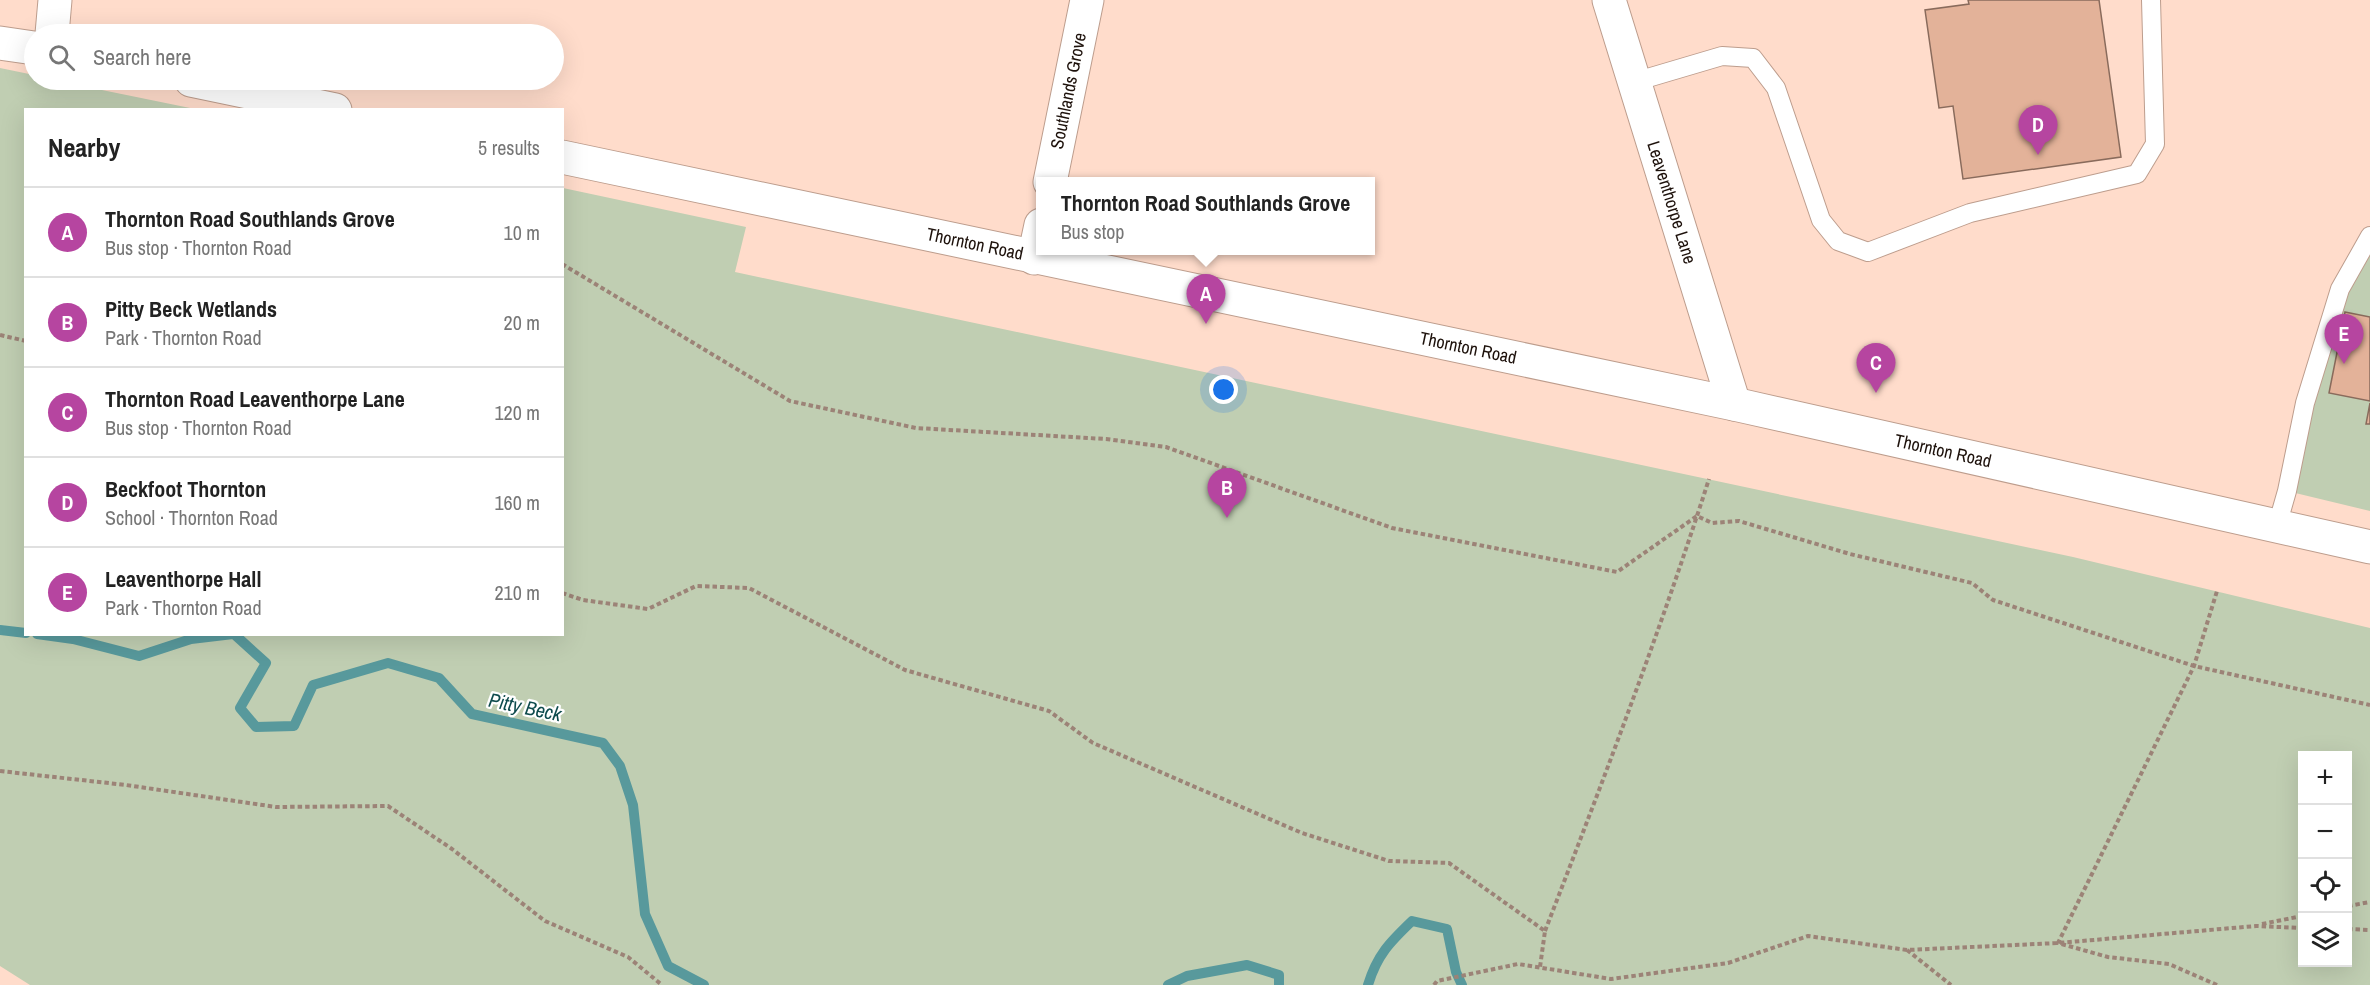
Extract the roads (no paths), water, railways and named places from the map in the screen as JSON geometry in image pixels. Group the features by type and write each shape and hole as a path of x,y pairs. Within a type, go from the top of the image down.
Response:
{"main road":[{"path":"53,24 55,0"},
{"name":"Southlands Grove","path":"1051,177 1087,0"},
{"name":"Leaventhorpe Lane","path":"1609,0 1734,404"},
{"path":"0,42 24,46"},
{"path":"239,90 325,108"},
{"name":"Thornton Road","path":"564,157 1734,404 2370,547"},
{"path":"1034,258 1036,249"}],"lane":[{"path":"1634,82 1722,56 1753,58 1776,88 1821,220 1839,241 1868,252 1971,213 2137,174 2155,144 2151,0"},
{"path":"2277,526 2287,491 2305,403 2340,289 2370,236"}],"waterway":[{"name":"Pitty Beck","path":"0,630 24,633"},
{"name":"Pitty Beck","path":"51,636 73,639 139,656 191,639 216,636"},
{"name":"Pitty Beck","path":"236,636 266,663 240,708 256,727 294,726 313,685 388,663 439,678 472,714 603,743 620,766 633,805 645,914 668,966 704,985"},
{"name":"Pitty Beck","path":"1368,985 1385,950 1412,921 1447,929 1456,972 1462,985"},
{"name":"Pitty Beck","path":"1168,985 1187,976 1247,965 1279,975 1279,985"}],"place":[{"name":"Beckfoot Thornton","path":"2038,155"},
{"name":"Thornton Road Southlands Grove","path":"1206,324"},
{"name":"Leaventhorpe Hall","path":"2344,364"},
{"name":"Thornton Road Leaventhorpe Lane","path":"1876,393"},
{"name":"Pitty Beck Wetlands","path":"1227,518"}]}
